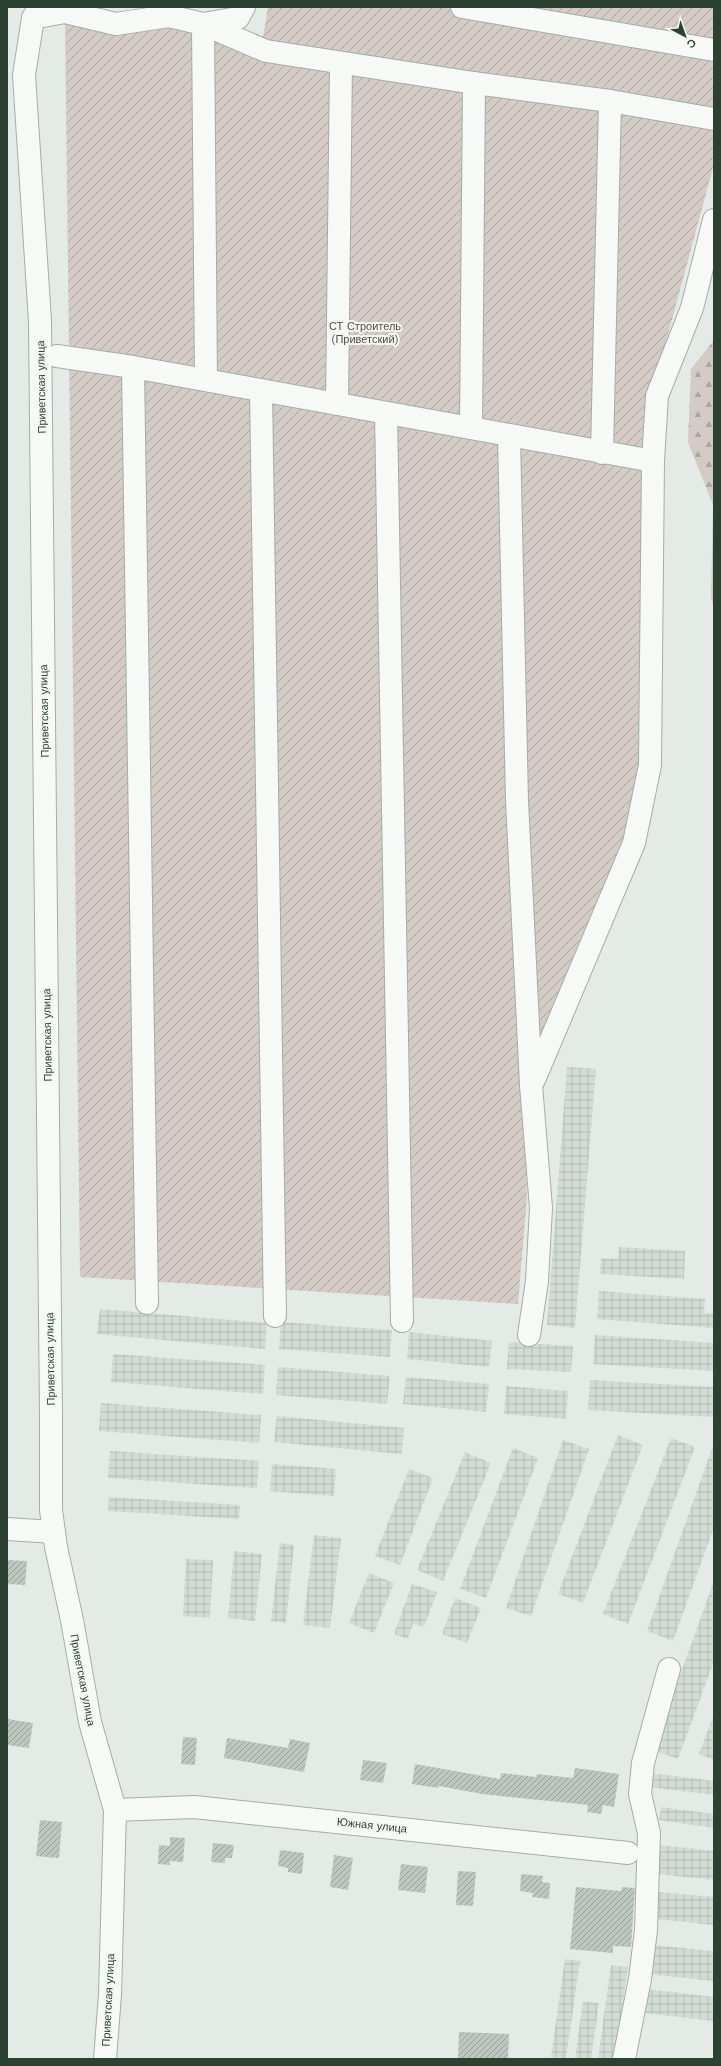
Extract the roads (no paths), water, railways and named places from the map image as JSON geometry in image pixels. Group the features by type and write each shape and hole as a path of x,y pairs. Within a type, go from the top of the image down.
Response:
{"street":[{"path":"203,24 238,18 244,7"},
{"path":"462,7 714,50"},
{"path":"36,12 65,12 116,24 169,16 203,24 266,51 474,83 610,101 714,119"},
{"name":"Приветская улица","path":"36,12 24,75 40,321 51,1510 90,1722 115,1810 110,1995 105,2059"},
{"path":"203,24 206,380"},
{"path":"338,404 341,63"},
{"path":"471,428 474,83"},
{"path":"602,453 610,101"},
{"path":"532,1085 634,843 650,765 653,461 657,396 692,308 714,220"},
{"path":"58,356 133,367 653,461"},
{"path":"133,367 147,1303"},
{"path":"261,390 275,1316"},
{"path":"386,413 402,1321"},
{"path":"509,436 517,802 532,1085 541,1208 537,1281 529,1335"},
{"path":"7,1529 54,1532"},
{"path":"624,2059 640,1979 646,1930 649,1833 640,1794 643,1763 669,1669"},
{"name":"Южная улица","path":"115,1810 194,1807 628,1853"}],"park label":[{"name":"СТ Строитель (Приветский)","path":"365,332"}]}
